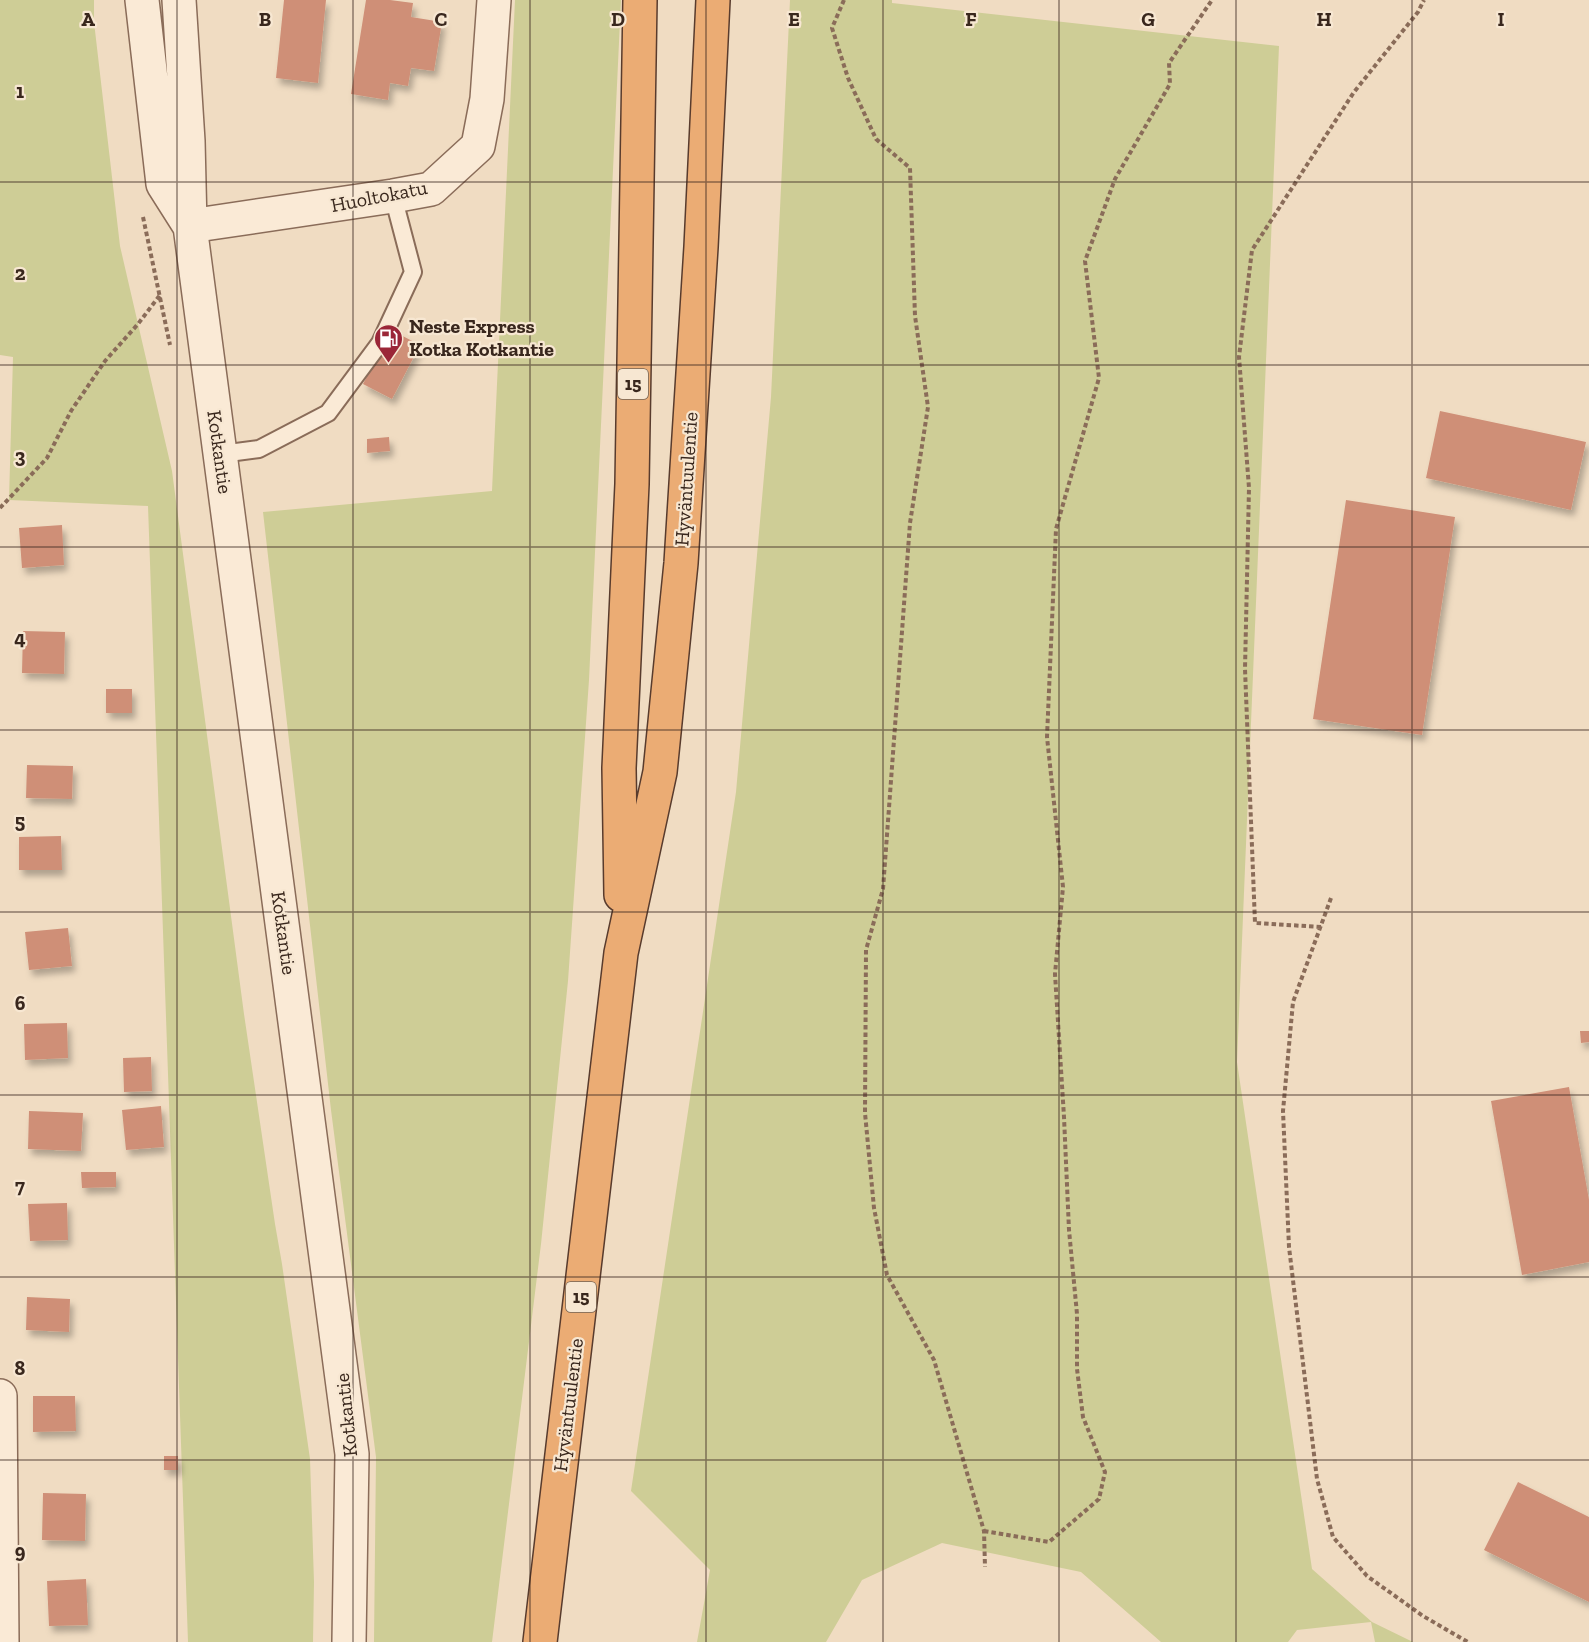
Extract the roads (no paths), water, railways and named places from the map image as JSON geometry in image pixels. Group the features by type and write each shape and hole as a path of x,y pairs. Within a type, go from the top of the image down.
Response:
{"highway":[{"name":"Hyväntuulentie","path":"621,953 619,768 632,484 640,0"},
{"name":"Hyväntuulentie","path":"540,1642 621,953 660,772 681,563 701,247 713,0"}],"street":[{"name":"Kotkantie","path":"142,0 164,184 190,226"},
{"name":"Kotkantie","path":"179,0 188,141 190,226 352,1454 349,1642"},
{"name":"Huoltokatu","path":"190,226 431,189 478,146 487,99 495,0"},
{"path":"0,1396 2,1642"}],"lane":[{"path":"220,454 259,449 328,413 380,343 414,272 393,196"}],"place":[{"name":"Neste Express Kotka Kotkantie","path":"388,364"}]}
